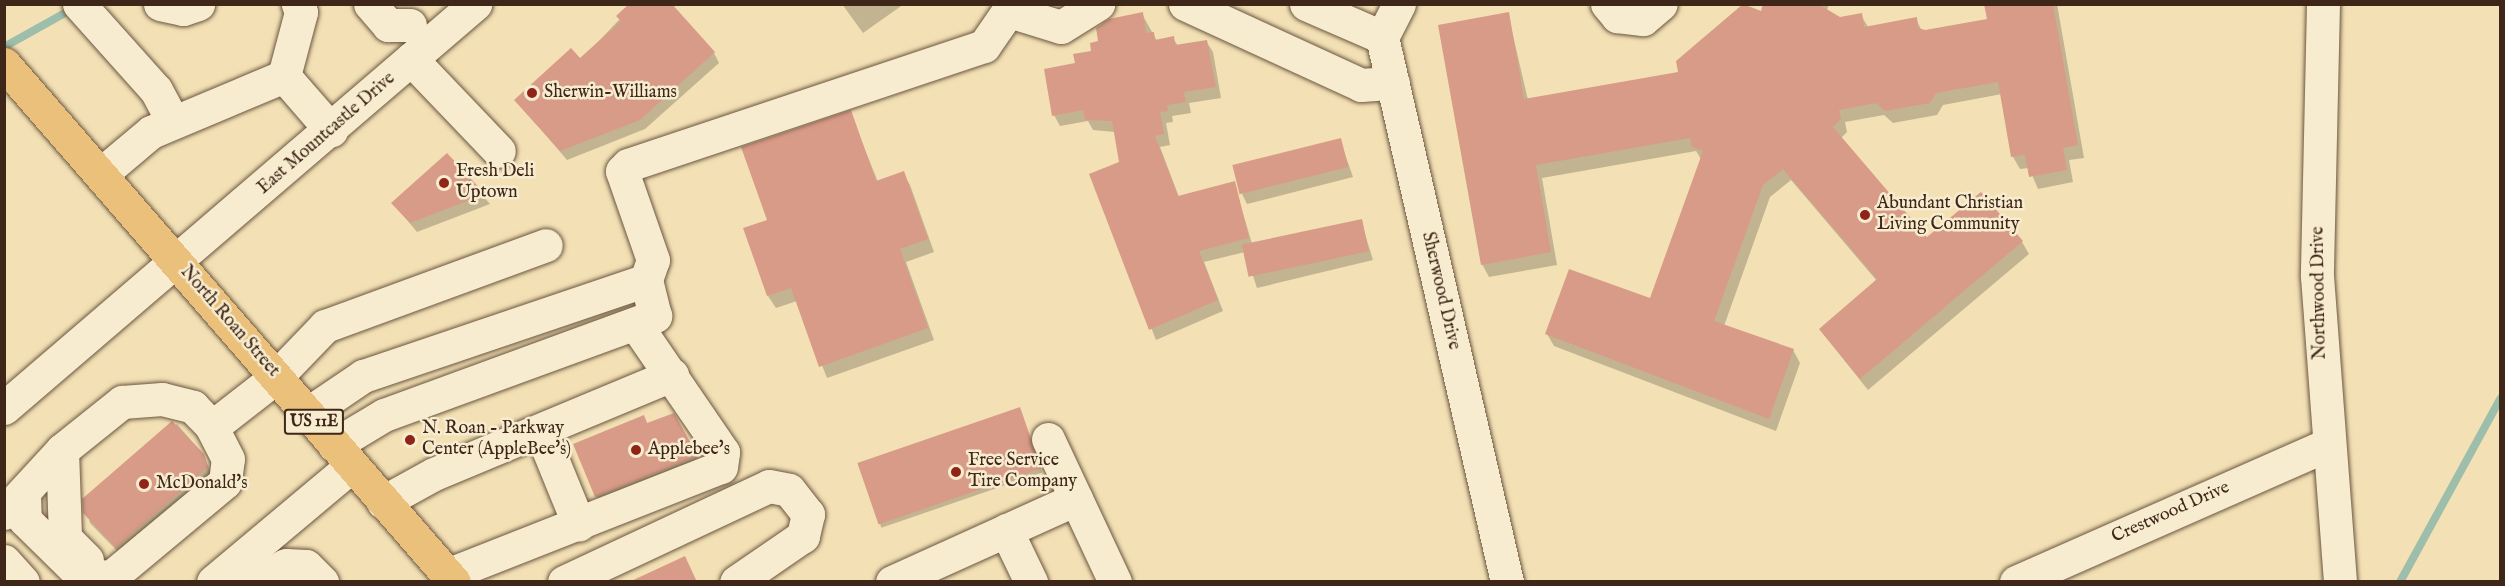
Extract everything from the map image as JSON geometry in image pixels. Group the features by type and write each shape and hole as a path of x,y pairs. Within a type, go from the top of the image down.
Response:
{"main road":[{"name":"North Roan Street","path":"4,64 451,578"}],"street":[{"path":"79,4 156,90 173,122"},
{"path":"160,4 183,9 198,4"},
{"path":"284,76 301,12 298,4"},
{"path":"370,4 388,25 414,34 499,151"},
{"name":"East Mountcastle Drive","path":"4,408 331,130 414,34 475,4"},
{"path":"451,578 721,467 723,452 672,375 646,321 646,280 653,260 623,178 628,165 984,46 1011,8 1061,27 1098,4"},
{"path":"1185,4 1361,84 1393,83"},
{"path":"1306,4 1382,37 1400,4"},
{"path":"1607,4 1617,16 1643,19 1661,4"},
{"name":"Northwood Drive","path":"2323,4 2317,276 2326,445 2340,582"},
{"name":"Sherwood Drive","path":"1382,37 1507,582"},
{"path":"101,174 151,132 284,76"},
{"path":"284,76 331,130"},
{"path":"212,427 276,377 325,326 546,245"},
{"path":"307,414 363,376 646,280"},
{"path":"213,582 384,415 646,321"},
{"path":"383,502 434,474 541,432 672,375"},
{"path":"162,399 193,407 212,427 228,459 225,482 111,577 80,574 25,520 14,504 62,450 122,402 162,399"},
{"path":"541,432 579,525"},
{"path":"1048,439 1115,582"},
{"name":"Crestwood Drive","path":"2016,582 2326,445"},
{"path":"62,450 65,538 82,560 110,564 228,459"},
{"path":"564,582 769,486 789,490 808,514 803,536 736,582"},
{"path":"892,582 1076,499"},
{"path":"1006,530 1024,579"},
{"path":"4,561 23,582"},
{"path":"255,582 286,565 306,566 322,582"}],"building":[{"path":"629,4 672,4 715,52 640,120 560,151 514,100 571,48 580,58 621,21 616,16"},
{"name":"Abundant Christian Living Community","path":"1743,4 1761,11 1763,4 1818,4 1840,17 1862,13 1864,27 1917,17 1918,28 1925,30 1987,19 1984,4 2053,4 2078,145 2063,148 2067,170 2029,177 2025,155 2011,157 1998,82 1936,93 1930,103 1885,111 1876,103 1839,110 1841,119 1833,127 1927,237 1981,192 2023,241 1860,379 1819,329 1877,279 1783,169 1763,185 1714,321 1794,349 1769,419 1545,334 1569,269 1650,298 1703,151 1692,147 1690,138 1536,165 1551,252 1481,265 1438,25 1509,12 1524,99 1678,72 1676,61"},
{"path":"1143,12 1146,33 1154,32 1155,40 1174,36 1175,45 1207,40 1216,87 1184,92 1186,102 1167,105 1168,111 1160,112 1164,134 1155,136 1178,196 1235,181 1249,238 1199,251 1218,300 1149,330 1089,174 1119,162 1112,121 1085,120 1083,110 1052,116 1044,69 1075,63 1073,54 1091,51 1090,43 1098,41 1096,28 1109,19"},
{"path":"851,110 876,181 904,171 928,239 900,249 928,328 819,367 791,288 767,296 743,228 767,220 741,147"},
{"path":"1341,138 1348,167 1240,194 1232,165"},
{"name":"Fresh Deli Uptown","path":"447,153 485,194 410,223 391,203"},
{"path":"1362,219 1369,251 1249,277 1242,245"},
{"name":"Free Service Tire Company","path":"1020,407 1041,468 879,524 857,463"},
{"name":"Applebee's","path":"674,413 698,456 595,497 573,444 644,415 647,423"},
{"name":"McDonald's","path":"172,421 204,454 208,467 116,548 83,513 82,499"},
{"path":"685,556 697,582 629,582"}],"waterway":[{"path":"4,47 74,8"},
{"path":"2400,582 2500,399"}],"place":[{"name":"Sherwin-Williams","path":"532,93"},
{"name":"Fresh Deli Uptown","path":"444,183"},
{"name":"Abundant Christian Living Community","path":"1865,215"},
{"name":"N. Roan - Parkway Center (AppleBee's)","path":"410,440"},
{"name":"Applebee's","path":"636,450"},
{"name":"Free Service Tire Company","path":"956,472"},
{"name":"McDonald's","path":"144,484"}]}
